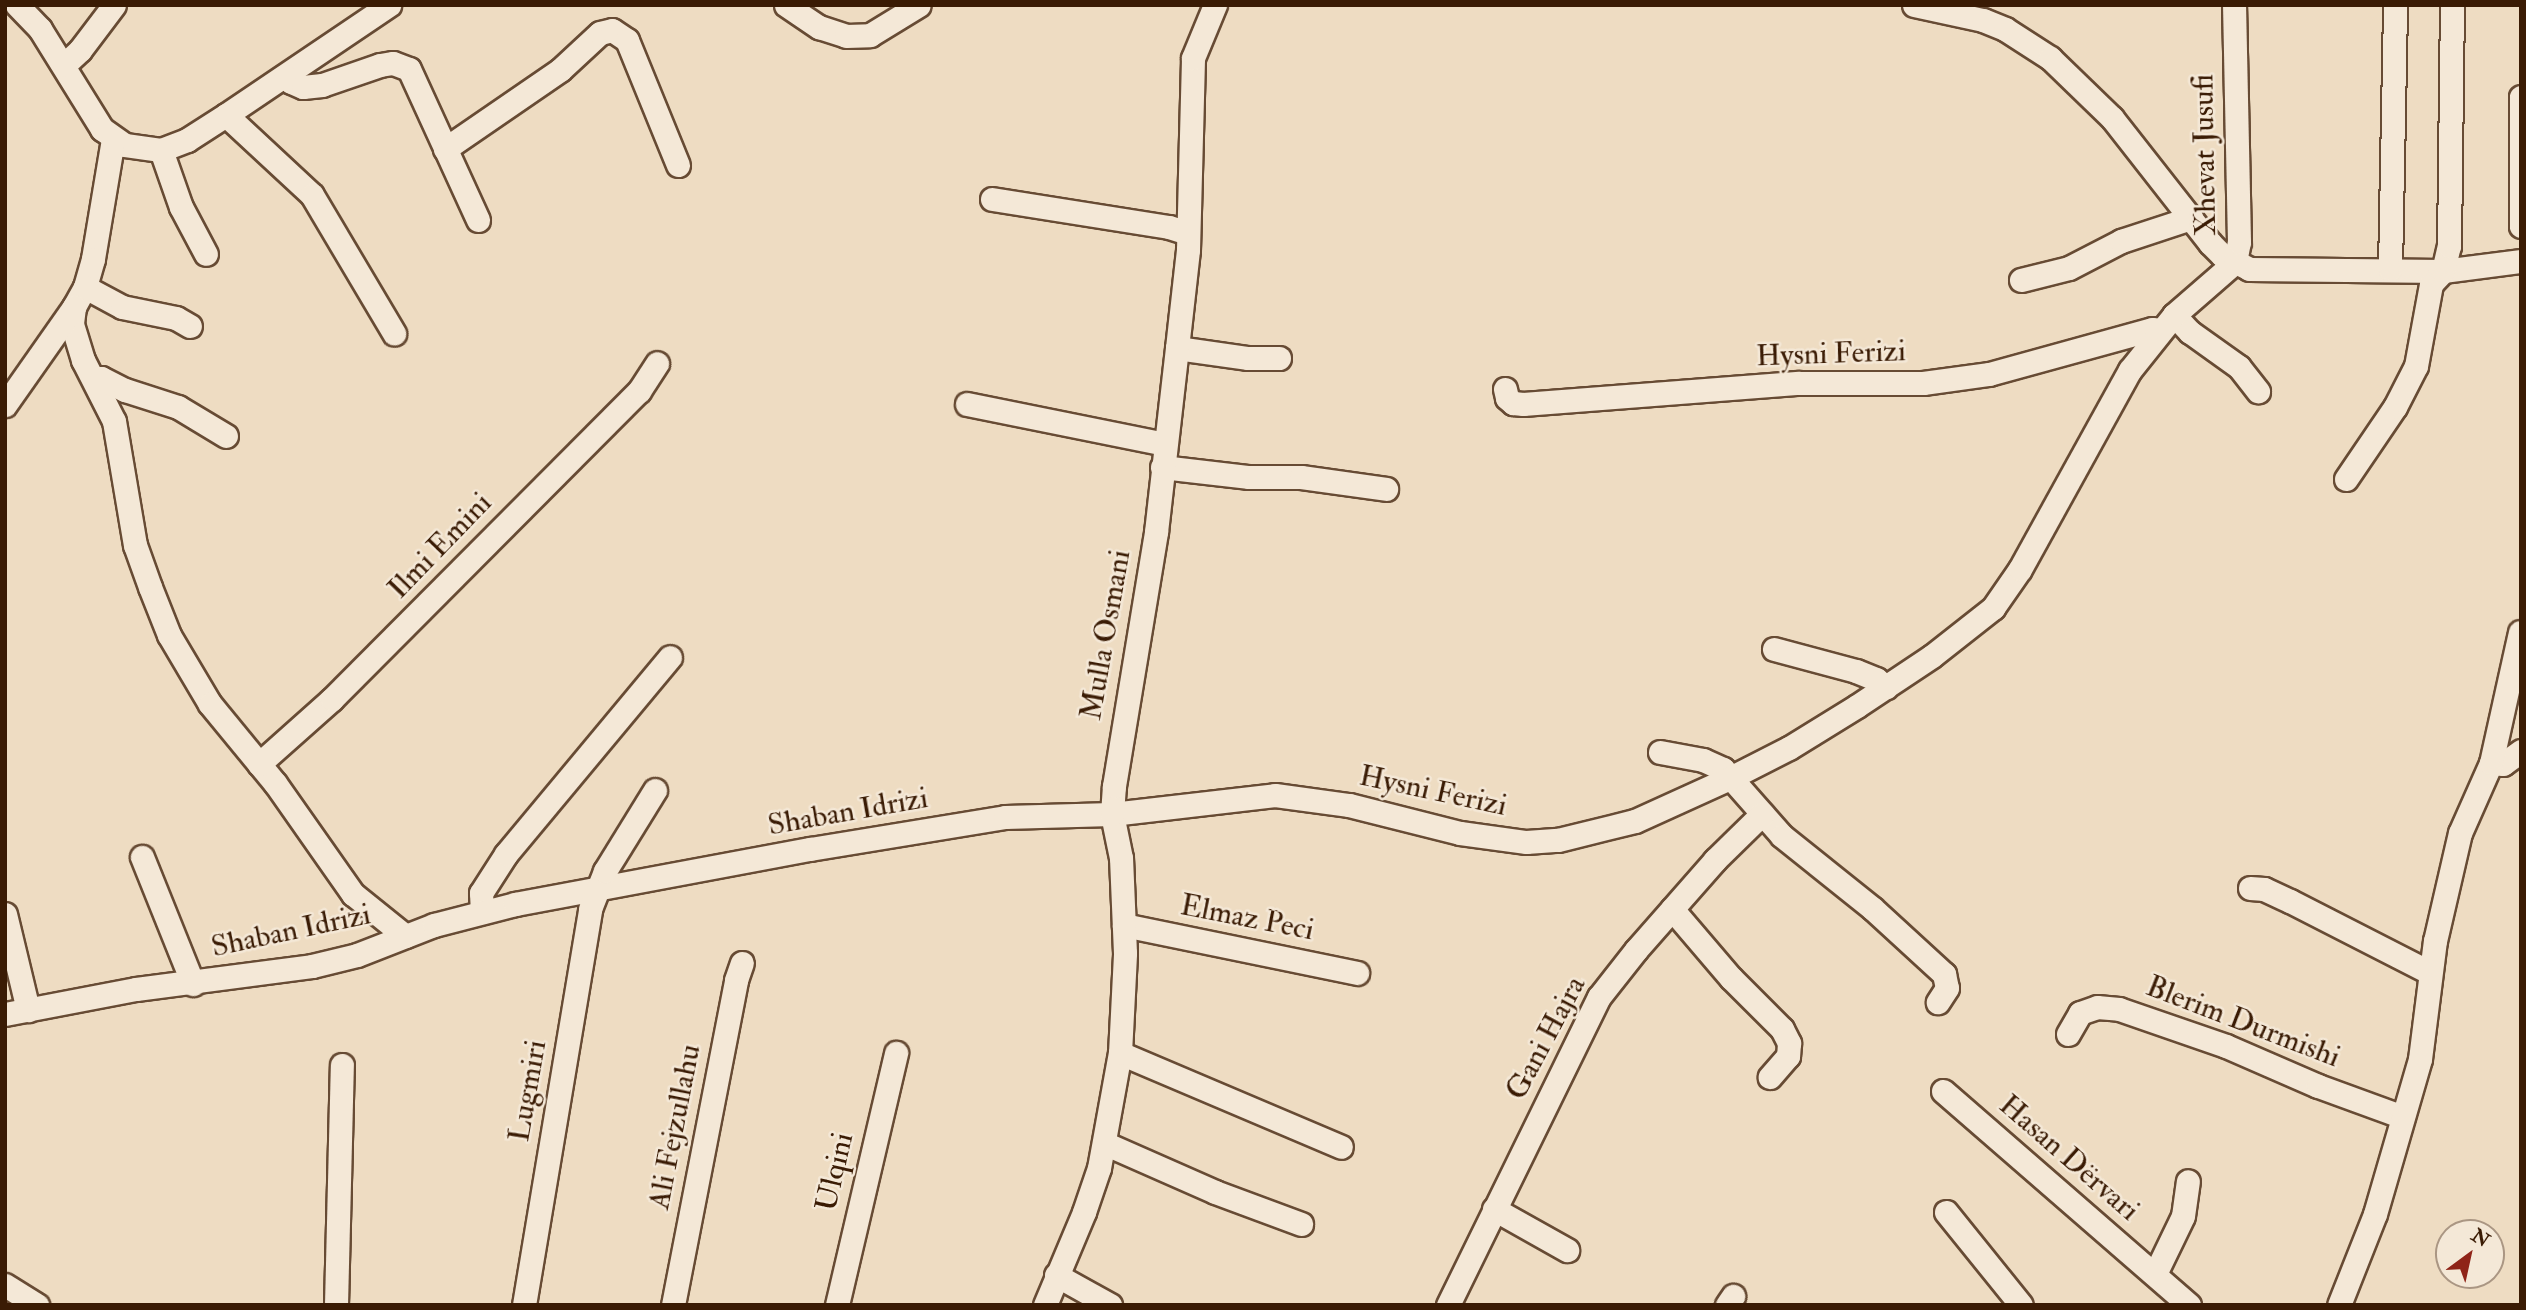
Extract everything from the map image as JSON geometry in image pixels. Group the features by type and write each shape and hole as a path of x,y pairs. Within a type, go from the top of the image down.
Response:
{"street":[{"path":"17,5 40,29 64,65 85,106 113,139 125,145 161,150 187,139 226,116 389,5"},
{"path":"64,65 80,50 114,5"},
{"path":"786,5 819,27 846,36 870,35 919,5"},
{"name":"Mulla Osmani","path":"1112,814 1121,731 1156,532 1177,348 1188,225 1193,58 1215,5"},
{"path":"1914,5 1983,20 2005,29 2050,58 2112,118 2222,255 2235,262"},
{"name":"Xhevat Jusufi","path":"2234,5 2239,242 2235,262 2249,269 2269,272 2444,271 2521,261"},
{"path":"2390,270 2395,5"},
{"path":"2346,479 2396,407 2416,366 2431,284 2444,271 2449,246 2452,5"},
{"path":"445,149 560,70 600,33 612,30 627,40 678,165"},
{"path":"285,76 303,87 322,85 380,65 402,65 413,77 478,220"},
{"path":"2521,97 2521,226"},
{"path":"226,116 312,195 394,333"},
{"path":"113,139 108,157 105,203 72,324 75,340 114,421 135,545 170,635 210,704 259,764 353,894 405,936"},
{"path":"161,150 181,207 206,254"},
{"path":"1000,194 1066,202 1188,225"},
{"path":"2021,280 2068,268 2121,241 2191,218"},
{"name":"Hysni Ferizi","path":"1112,814 1275,795 1309,797 1460,833 1527,842 1558,840 1635,821 1730,778 1789,748 1885,687 1942,649 1993,608 2020,569 2130,370 2167,323 2235,262"},
{"path":"79,297 176,318 190,326"},
{"path":"5,405 79,297"},
{"path":"2167,323 2190,332 2239,368 2258,391"},
{"name":"Hysni Ferizi","path":"1505,389 1507,398 1513,403 1523,404 1798,383 1923,383 1989,374 2167,323"},
{"path":"1177,348 1248,358 1279,358"},
{"name":"Ilmi Emini","path":"259,764 332,699 639,391 657,363"},
{"path":"94,378 101,377 125,390 178,407 226,436"},
{"path":"967,404 1165,444"},
{"path":"1162,467 1249,477 1301,477 1387,489"},
{"path":"2339,1305 2375,1214 2420,1059 2429,972 2460,833 2491,763 2520,632"},
{"path":"1774,649 1856,671 1875,678 1885,687"},
{"path":"482,912 481,893 506,854 670,657"},
{"path":"2491,763 2503,764 2521,751"},
{"path":"1660,752 1717,764 1762,814 1808,858 1872,908 1944,974 1947,988 1938,1002"},
{"path":"596,890 655,790"},
{"path":"1045,1305 1084,1212 1104,1143 1120,1053 1124,925 1121,858 1112,814"},
{"name":"Shaban Idrizi","path":"5,914 17,1012 136,989 192,984 312,966 357,955 405,936 482,912 955,824 1006,817 1112,814"},
{"name":"Gani Hajra","path":"1448,1305 1599,997 1672,909 1733,841 1762,814"},
{"name":"Shaban Idrizi","path":"142,857 192,984"},
{"path":"2250,888 2264,890 2290,901 2429,972"},
{"name":"Lugmiri","path":"524,1305 590,909 596,890"},
{"path":"1672,909 1731,978 1782,1029 1789,1043 1788,1056 1770,1077"},
{"name":"Elmaz Peci","path":"1124,925 1357,973"},
{"name":"Ali Fejzullahu","path":"673,1305 736,980 742,962"},
{"name":"Blerim Durmishi","path":"2068,1034 2080,1013 2097,1007 2119,1009 2226,1046 2318,1086 2403,1117"},
{"path":"1120,1053 1341,1147"},
{"name":"Ulqini","path":"837,1305 896,1054"},
{"path":"336,1305 342,1065"},
{"name":"Hasan Dërvari","path":"1943,1091 2189,1305"},
{"path":"1104,1143 1215,1192 1301,1224"},
{"name":"Hasan Dërvari","path":"2155,1273 2183,1216 2188,1181"},
{"path":"1494,1209 1567,1250"},
{"path":"1946,1212 2021,1305"},
{"path":"1056,1275 1110,1305"},
{"path":"5,1285 37,1305"}]}
